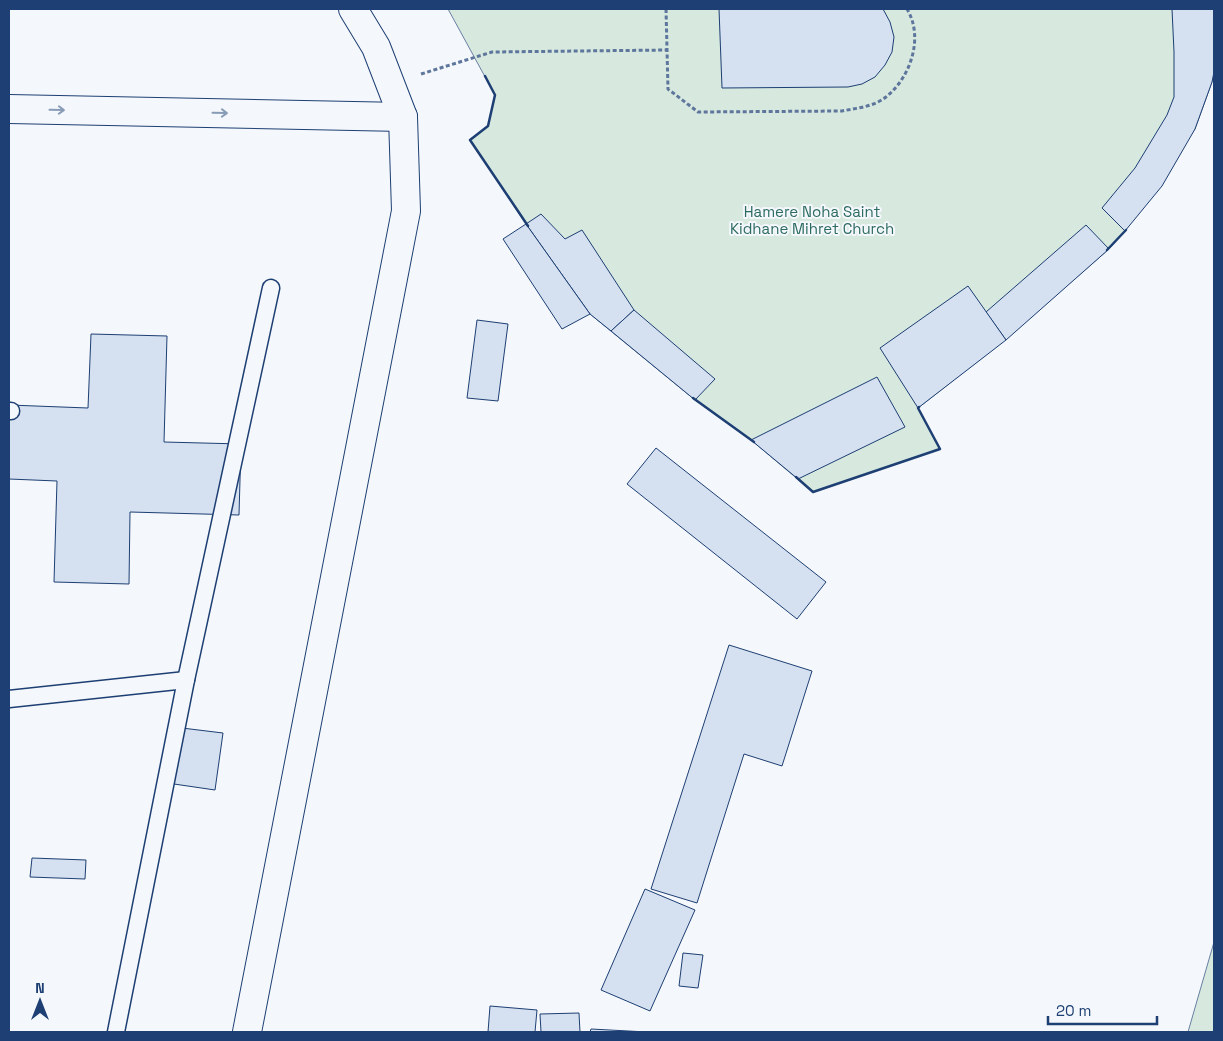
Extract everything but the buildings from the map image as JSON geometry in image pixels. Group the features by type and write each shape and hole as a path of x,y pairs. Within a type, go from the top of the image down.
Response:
{"street":[{"path":"247,1032 406,211 403,117 376,47 353,9"},
{"path":"9,109 403,117"}],"lane":[{"path":"116,1032 186,680 271,288"},
{"path":"9,699 186,680"}],"path":[{"path":"666,9 668,89 698,112 865,108 886,97 902,80 912,59 915,36 907,9"},
{"path":"389,83 492,52 667,50"}],"green space":[{"name":"Hamere Noha Saint Kidhane Mihret Church","path":"448,9 1214,9 1214,72 1195,129 1125,231 1109,249 1006,339 918,408 940,449 813,492 751,440 695,400 590,314 526,224 470,140 488,126 495,95"},
{"path":"1214,942 1214,1032 1188,1032"}],"wall":[{"path":"485,76 495,95 488,126 470,140 528,226"},
{"path":"1107,250 1126,230"},
{"path":"693,398 754,442"},
{"path":"796,477 813,492 940,449 919,407"}]}
